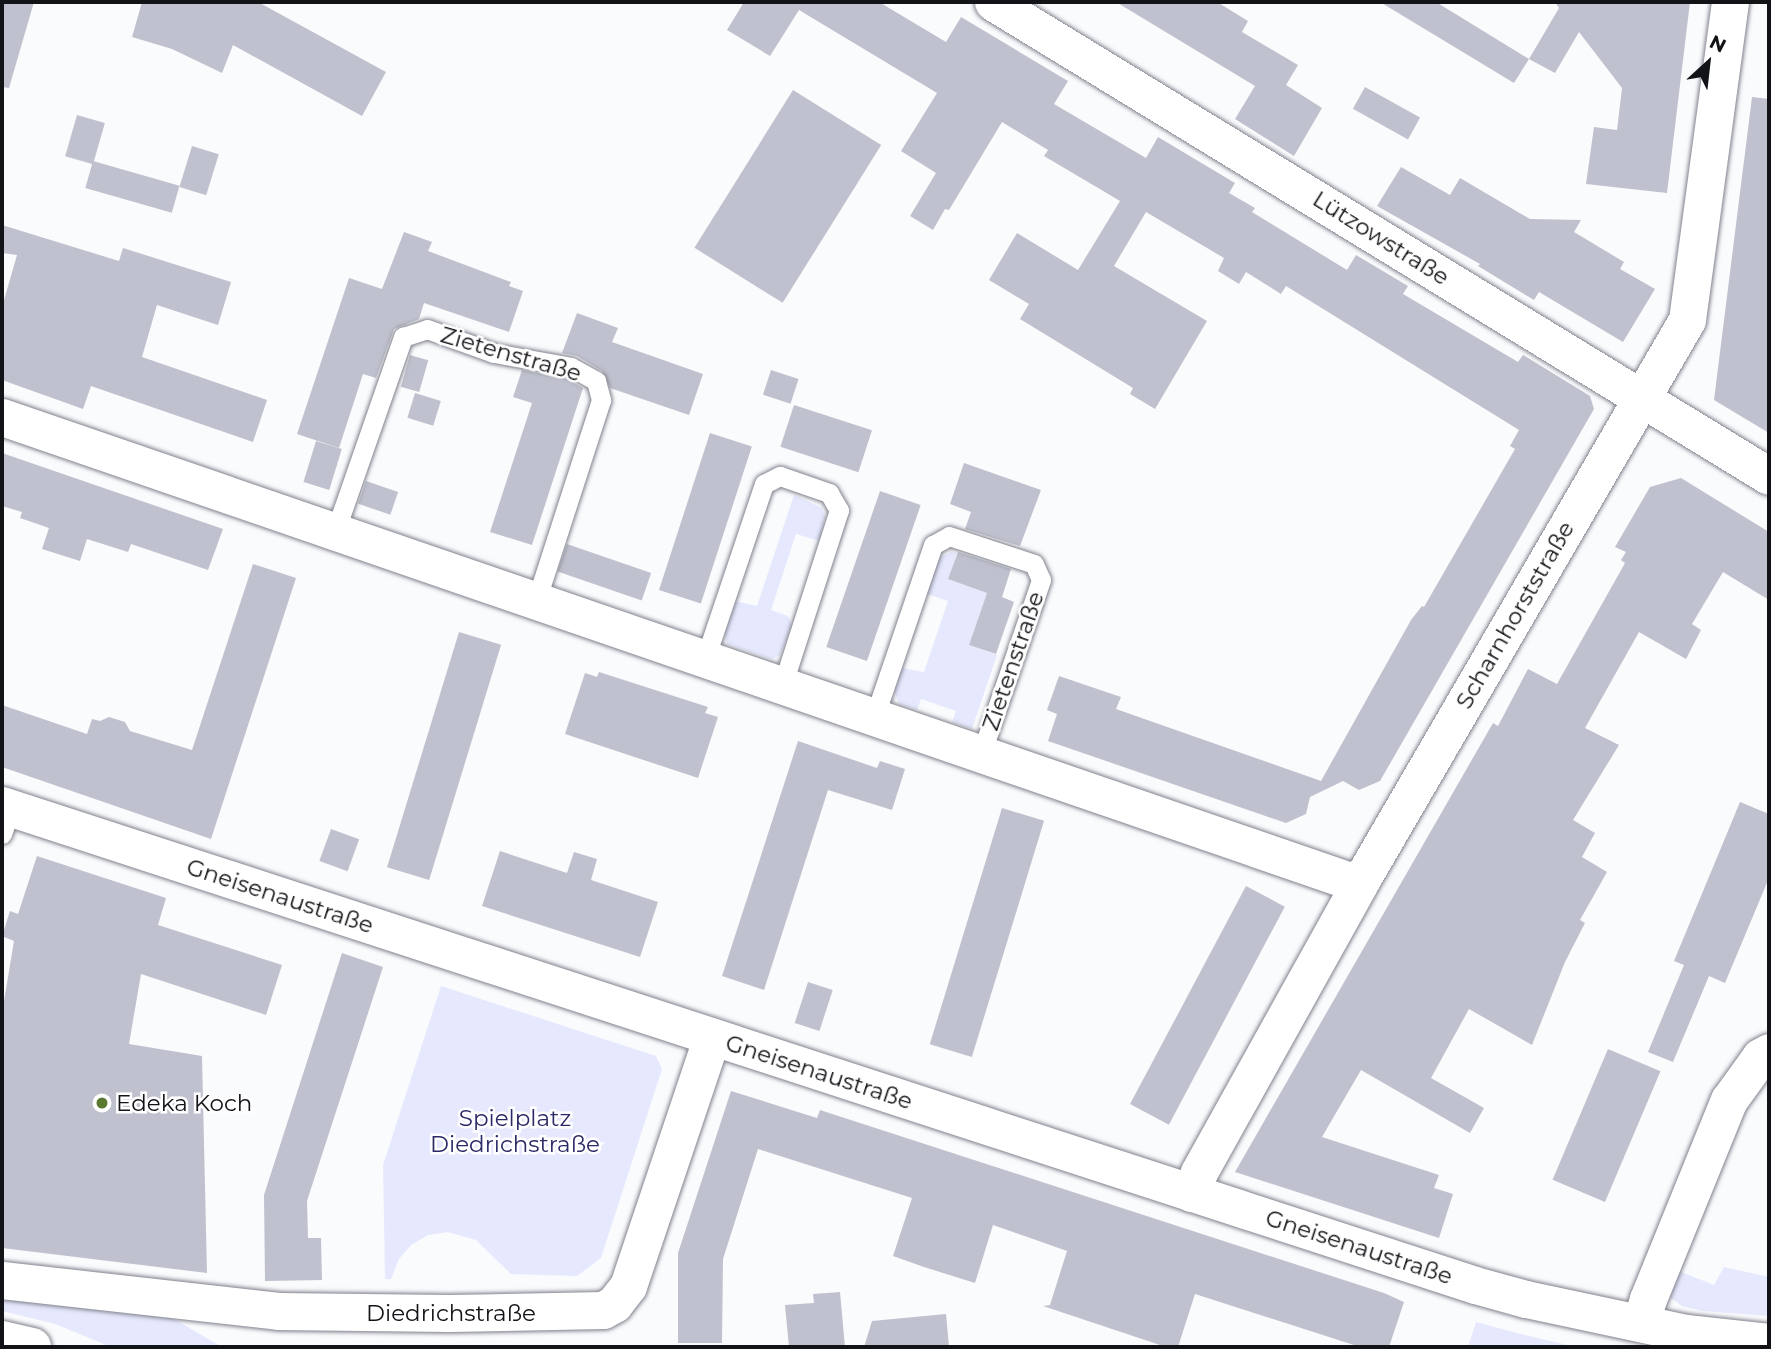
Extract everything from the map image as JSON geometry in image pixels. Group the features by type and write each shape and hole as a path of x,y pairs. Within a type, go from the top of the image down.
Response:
{"highway":[{"path":"2,1340 32,1347"}],"street":[{"name":"Lützowstraße","path":"993,2 1769,475"},
{"name":"Scharnhorststraße","path":"1191,1193 1199,1172 1359,884 1687,320 1730,2"},
{"name":"Zietenstraße","path":"2,417 1359,884"},
{"name":"Gneisenaustraße","path":"5,816 712,1037 1475,1285 1686,1333 1769,1342"},
{"name":"Diedrichstraße","path":"2,1280 278,1311 422,1313 603,1310 614,1304 628,1286 712,1037"},
{"path":"1642,1323 1647,1299 1729,1100 1760,1057 1769,1052"}],"lane":[{"name":"Zietenstraße","path":"335,532 403,337 428,329 494,353 571,366 596,381 601,400 536,601"},
{"path":"705,659 764,484 780,477 829,493 839,510 782,686"},
{"name":"Zietenstraße","path":"874,718 933,545 949,536 1034,564 1041,579 981,754"}],"green space":[{"path":"794,495 822,508 825,517 820,541 796,534 771,610 788,616 792,625 780,655 772,659 727,644 724,630 735,601 757,606"},
{"path":"951,552 957,553 949,579 987,593 969,645 997,655 972,729 952,722 956,711 921,699 917,710 899,704 895,693 895,683 902,668 924,672 948,601 927,594 926,589 933,565 940,557"},
{"name":"Spielplatz Diedrichstraße","path":"441,986 656,1056 662,1069 601,1258 577,1276 511,1274 476,1240 448,1232 428,1235 411,1245 399,1259 391,1279 385,1279 383,1165"},
{"path":"1724,1267 1769,1277 1769,1316 1702,1311 1682,1306 1667,1295 1676,1270 1714,1285"},
{"path":"2,1294 169,1316 222,1347 111,1347 55,1324 2,1311"},
{"path":"1476,1322 1517,1333 1576,1347 1468,1347"}],"building":[{"path":"2,2 34,2 9,88 2,87"},
{"path":"142,2 258,2 386,72 362,116 233,45 222,73 172,49 132,37"},
{"path":"744,2 879,2 946,42 961,17 1068,81 1054,104 1146,158 1158,137 1235,183 1229,193 1255,208 1252,212 1347,270 1356,255 1408,286 1403,294 1518,362 1523,355 1590,396 1594,409 1380,781 1359,790 1343,781 1310,797 1306,814 1286,823 1048,741 1057,714 1047,710 1059,676 1121,697 1116,709 1321,781 1411,620 1422,606 1424,607 1515,449 1510,446 1519,430 1286,286 1281,294 1246,272 1239,284 1218,271 1224,258 1146,212 1114,266 1207,321 1155,409 1130,394 1133,388 1020,319 1029,304 989,280 1017,233 1078,270 1120,201 1044,156 1048,150 1002,122 949,210 945,209 933,230 910,216 936,173 901,151 937,93 799,10 770,56 727,30"},
{"path":"1116,2 1217,2 1248,21 1242,32 1298,65 1286,85 1322,108 1294,156 1235,119 1255,86"},
{"path":"1380,2 1436,2 1529,59 1514,83"},
{"path":"1555,2 1690,2 1667,193 1586,184 1594,127 1617,130 1622,88 1579,32 1555,73 1529,59 1559,8"},
{"path":"1365,87 1420,118 1408,139 1353,109"},
{"path":"793,90 881,145 783,303 694,248"},
{"path":"1752,97 1769,99 1769,433 1714,400"},
{"path":"77,115 105,123 93,164 65,156"},
{"path":"192,146 219,154 206,195 179,187"},
{"path":"93,161 180,186 172,213 85,188"},
{"path":"1401,167 1450,195 1460,178 1530,219 1581,220 1574,232 1624,262 1620,269 1655,289 1623,342 1539,292 1534,300 1478,266 1480,264 1377,206"},
{"path":"2,225 119,261 123,248 231,282 218,325 157,305 142,357 267,400 253,442 91,386 83,409 2,380 2,307 17,255 2,253"},
{"path":"404,232 432,242 428,251 511,282 509,286 523,291 509,332 424,303 419,319 394,329 376,378 363,374 339,448 297,434 349,278 382,289"},
{"path":"577,313 618,328 612,342 703,374 689,415 610,388 602,371 577,356 562,353"},
{"path":"410,355 428,360 419,392 401,387"},
{"path":"522,370 567,379 583,388 532,545 490,532 532,403 513,397"},
{"path":"771,370 799,379 791,404 763,395"},
{"path":"415,393 441,401 433,426 407,418"},
{"path":"794,405 872,430 858,472 780,447"},
{"path":"710,433 752,447 701,604 659,590"},
{"path":"316,441 342,449 329,490 303,482"},
{"path":"2,453 223,529 208,570 131,544 128,552 87,539 80,561 42,549 49,528 20,518 22,512 2,506"},
{"path":"964,463 1041,490 1020,546 965,529 971,512 950,504"},
{"path":"1681,478 1769,532 1769,600 1723,572 1692,624 1701,630 1686,659 1639,632 1585,728 1619,745 1573,820 1595,833 1582,857 1607,872 1580,920 1585,923 1565,962 1532,1045 1469,1009 1431,1078 1484,1108 1470,1133 1361,1070 1322,1137 1439,1175 1434,1188 1453,1194 1439,1238 1235,1172 1493,723 1498,726 1528,669 1557,684 1625,563 1621,560 1626,552 1615,547 1650,487"},
{"path":"366,481 398,492 390,515 358,504"},
{"path":"880,491 921,505 867,661 826,647"},
{"path":"567,544 651,573 642,600 558,571"},
{"path":"958,552 1011,569 1002,597 1014,602 996,654 969,645 987,593 948,579"},
{"path":"253,564 296,578 211,839 2,767 2,705 87,734 92,719 100,721 109,717 125,722 130,731 192,750"},
{"path":"459,632 501,645 429,880 387,867"},
{"path":"599,672 708,707 705,713 718,717 698,778 565,734 585,673 597,677"},
{"path":"798,741 877,768 880,761 905,769 892,810 828,790 764,990 722,976"},
{"path":"1740,802 1769,814 1769,878 1725,983 1709,976 1673,1062 1648,1052 1684,965 1674,961"},
{"path":"1002,808 1044,821 972,1057 930,1044"},
{"path":"331,829 359,839 348,871 319,861"},
{"path":"500,851 567,873 574,852 597,859 591,880 658,902 640,957 482,906"},
{"name":"Edeka Koch","path":"37,856 166,898 158,925 282,965 266,1015 141,974 129,1044 202,1056 207,1273 2,1248 2,1013 14,941 2,936 10,911 18,914"},
{"path":"1246,886 1285,907 1169,1125 1130,1104"},
{"path":"342,953 383,967 307,1201 308,1238 321,1238 322,1280 265,1281 264,1195"},
{"path":"808,982 833,990 819,1031 795,1023"},
{"path":"1608,1049 1660,1071 1605,1202 1553,1180"},
{"path":"731,1091 817,1118 820,1110 1384,1293 1404,1302 1389,1347 1360,1347 1195,1294 1178,1347 1166,1347 1043,1306 1050,1305 1067,1251 993,1225 975,1283 924,1267 893,1256 912,1198 758,1149 723,1259 722,1343 678,1343 678,1253"},
{"path":"840,1292 845,1347 789,1347 785,1305 814,1303 813,1294"},
{"path":"946,1314 949,1347 864,1347 872,1321"}],"place":[{"name":"Edeka Koch","path":"102,1103"}]}
